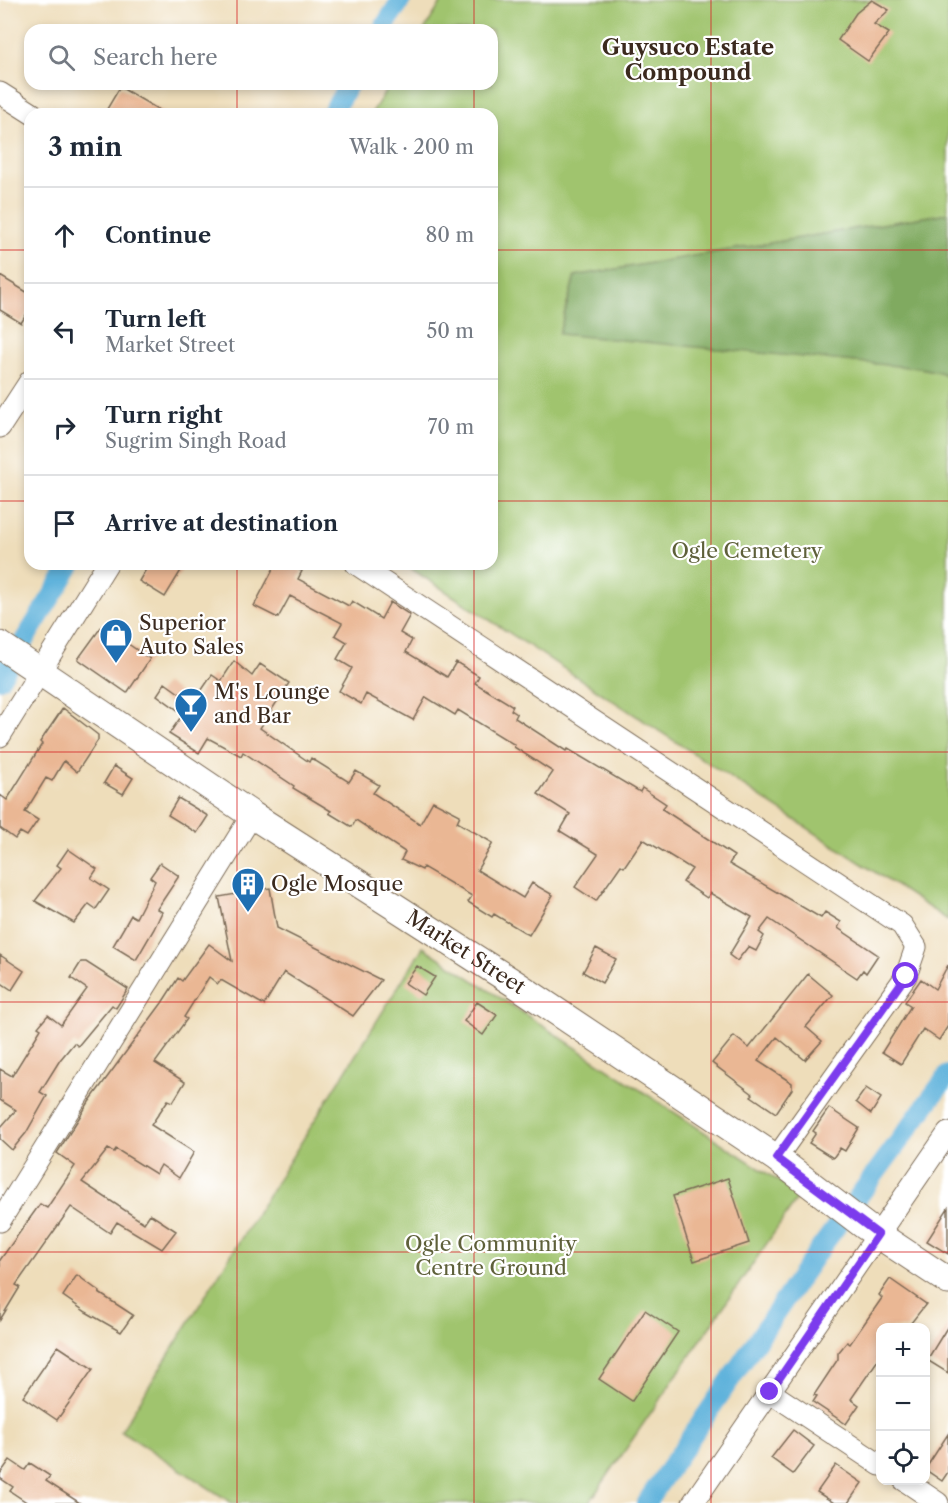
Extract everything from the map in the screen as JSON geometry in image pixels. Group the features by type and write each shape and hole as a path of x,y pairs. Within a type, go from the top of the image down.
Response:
{"street":[{"path":"0,93 24,108"},
{"path":"0,427 24,390"},
{"path":"0,736 20,658 101,570"},
{"path":"365,570 902,925 916,947 906,976 776,1158"},
{"name":"Market Street","path":"20,658 252,815 517,985 776,1158 872,1230 948,1281"},
{"path":"0,1221 252,815"},
{"path":"693,1503 770,1392 872,1230 948,1133"},
{"path":"770,1392 876,1462"},
{"path":"911,1485 938,1503"}],"green space":[{"name":"Ogle Cemetery","path":"443,0 948,0 948,213 575,276 559,333 920,368 940,372 948,377 948,920 413,570 498,570 498,108 375,108 386,90 498,90 498,24 428,24"},
{"path":"948,213 948,376 920,368 559,334 575,276"},
{"name":"Ogle Community Centre Ground","path":"423,947 800,1195 589,1503 232,1503 121,1431"}],"building":[{"path":"872,0 889,10 874,24 889,33 868,61 838,40 856,13"},
{"path":"118,90 125,90 156,108 108,108"},
{"path":"0,276 24,290 24,318 21,323 0,310"},
{"path":"145,570 181,570 165,597 139,581"},
{"path":"273,570 300,570 302,571 298,579 349,606 352,601 381,619 390,602 410,615 400,633 412,640 406,652 447,677 456,662 479,676 475,683 513,706 511,710 517,714 515,718 566,751 568,749 640,792 642,788 666,804 662,809 734,856 729,864 821,918 825,912 841,922 838,928 878,955 866,973 863,970 857,978 769,919 759,932 764,936 756,951 748,947 737,961 729,955 752,917 710,893 707,898 683,882 692,869 643,839 624,867 621,865 596,901 575,887 598,854 560,831 570,814 538,794 553,772 514,747 515,745 458,710 455,715 426,697 413,720 366,694 361,704 339,691 352,668 337,659 347,642 335,635 342,623 290,596 278,618 254,606"},
{"name":"Superior Auto Sales","path":"102,626 150,659 127,693 78,659"},
{"path":"234,661 252,676 260,664 289,683 260,728 309,762 311,758 349,782 356,771 379,785 373,793 420,824 433,801 460,815 457,822 493,843 477,870 523,898 532,883 553,895 529,935 494,914 492,917 468,902 472,896 423,867 422,870 401,860 405,852 356,820 352,827 329,813 331,811 293,788 294,786 243,752 241,756 208,738 199,753 169,734 183,714 157,695 165,683 193,703 212,675 221,681"},
{"path":"63,708 98,735 98,740 77,772 64,761 52,781 46,778 25,812 38,820 27,836 20,832 15,839 0,828 0,795 7,800 42,744 40,742"},
{"path":"114,766 133,778 123,794 104,783"},
{"path":"178,798 208,816 197,833 168,815"},
{"path":"68,849 97,869 91,878 109,890 96,909 89,904 74,923 35,901 61,868 57,865"},
{"path":"160,863 179,876 157,909 162,912 136,960 113,946 131,915 136,918 155,881 150,877"},
{"path":"270,888 277,928 381,980 353,1016 284,972 264,1005 221,980 218,984 209,977 184,1017 187,1019 155,1063 185,1082 173,1102 168,1100 151,1125 194,1152 179,1178 161,1165 156,1174 116,1149 114,1152 108,1149 82,1182 144,1223 150,1214 176,1231 162,1249 117,1222 110,1233 71,1207 16,1285 20,1287 0,1320 0,1260 40,1204 47,1208 75,1166 57,1153 89,1102 178,978 182,981 209,944 232,961 219,897"},
{"path":"596,948 616,959 602,983 583,972"},
{"path":"0,955 24,971 12,990 0,982"},
{"path":"81,962 86,962 128,989 116,1008 112,1005 78,1046 74,1043 60,1060 40,1092 47,1096 26,1133 12,1150 0,1139 0,1128 16,1110 0,1100 0,1069 12,1076 41,1029 38,1027 48,1015 61,1025 87,989 71,978"},
{"path":"948,965 948,1026 939,1040 923,1029 901,1064 882,1052 911,1006 905,1002 921,979 935,989"},
{"path":"417,966 435,977 423,995 405,983"},
{"path":"808,974 833,995 806,1027 822,1041 805,1060 777,1037 758,1061 792,1083 792,1089 776,1113 751,1096 753,1094 712,1063 734,1036 749,1048"},
{"path":"477,1002 497,1015 483,1035 464,1021"},
{"path":"866,1088 881,1098 871,1114 856,1102"},
{"path":"829,1108 859,1128 845,1151 840,1148 833,1158 809,1143 816,1133 813,1131"},
{"path":"728,1178 749,1243 694,1261 673,1196"},
{"path":"948,1208 948,1254 927,1241"},
{"path":"77,1275 99,1293 133,1315 121,1332 63,1296"},
{"path":"890,1279 926,1304 911,1323 876,1323 876,1363 851,1399 859,1405 846,1424 813,1402 817,1396 814,1395 838,1359 838,1353 847,1342 850,1344 882,1298 879,1295"},
{"path":"645,1310 678,1332 632,1401 599,1379"},
{"path":"948,1326 948,1373 930,1362 930,1355"},
{"path":"58,1346 93,1369 57,1420 23,1397"},
{"path":"793,1430 814,1446 793,1474 771,1458"},
{"path":"948,1434 948,1472 942,1481 930,1473 930,1462"},
{"path":"10,1460 25,1470 30,1463 50,1476 46,1481 80,1503 28,1503 10,1491 13,1487 0,1478 0,1474"},
{"path":"836,1465 862,1483 848,1503 834,1503 817,1492"}],"waterway":[{"path":"386,24 401,0"},
{"path":"335,108 345,90"},
{"path":"0,679 68,570"},
{"path":"646,1503 816,1254 948,1075"}],"place":[{"name":"Superior Auto Sales","path":"116,664"},
{"name":"M's Lounge and Bar","path":"191,733"},
{"name":"Ogle Mosque","path":"248,913"}],"district":[{"name":"Guysuco Estate Compound","path":"688,60"}],"route":[{"path":"770,1392 878,1234 776,1158 906,976"}]}
